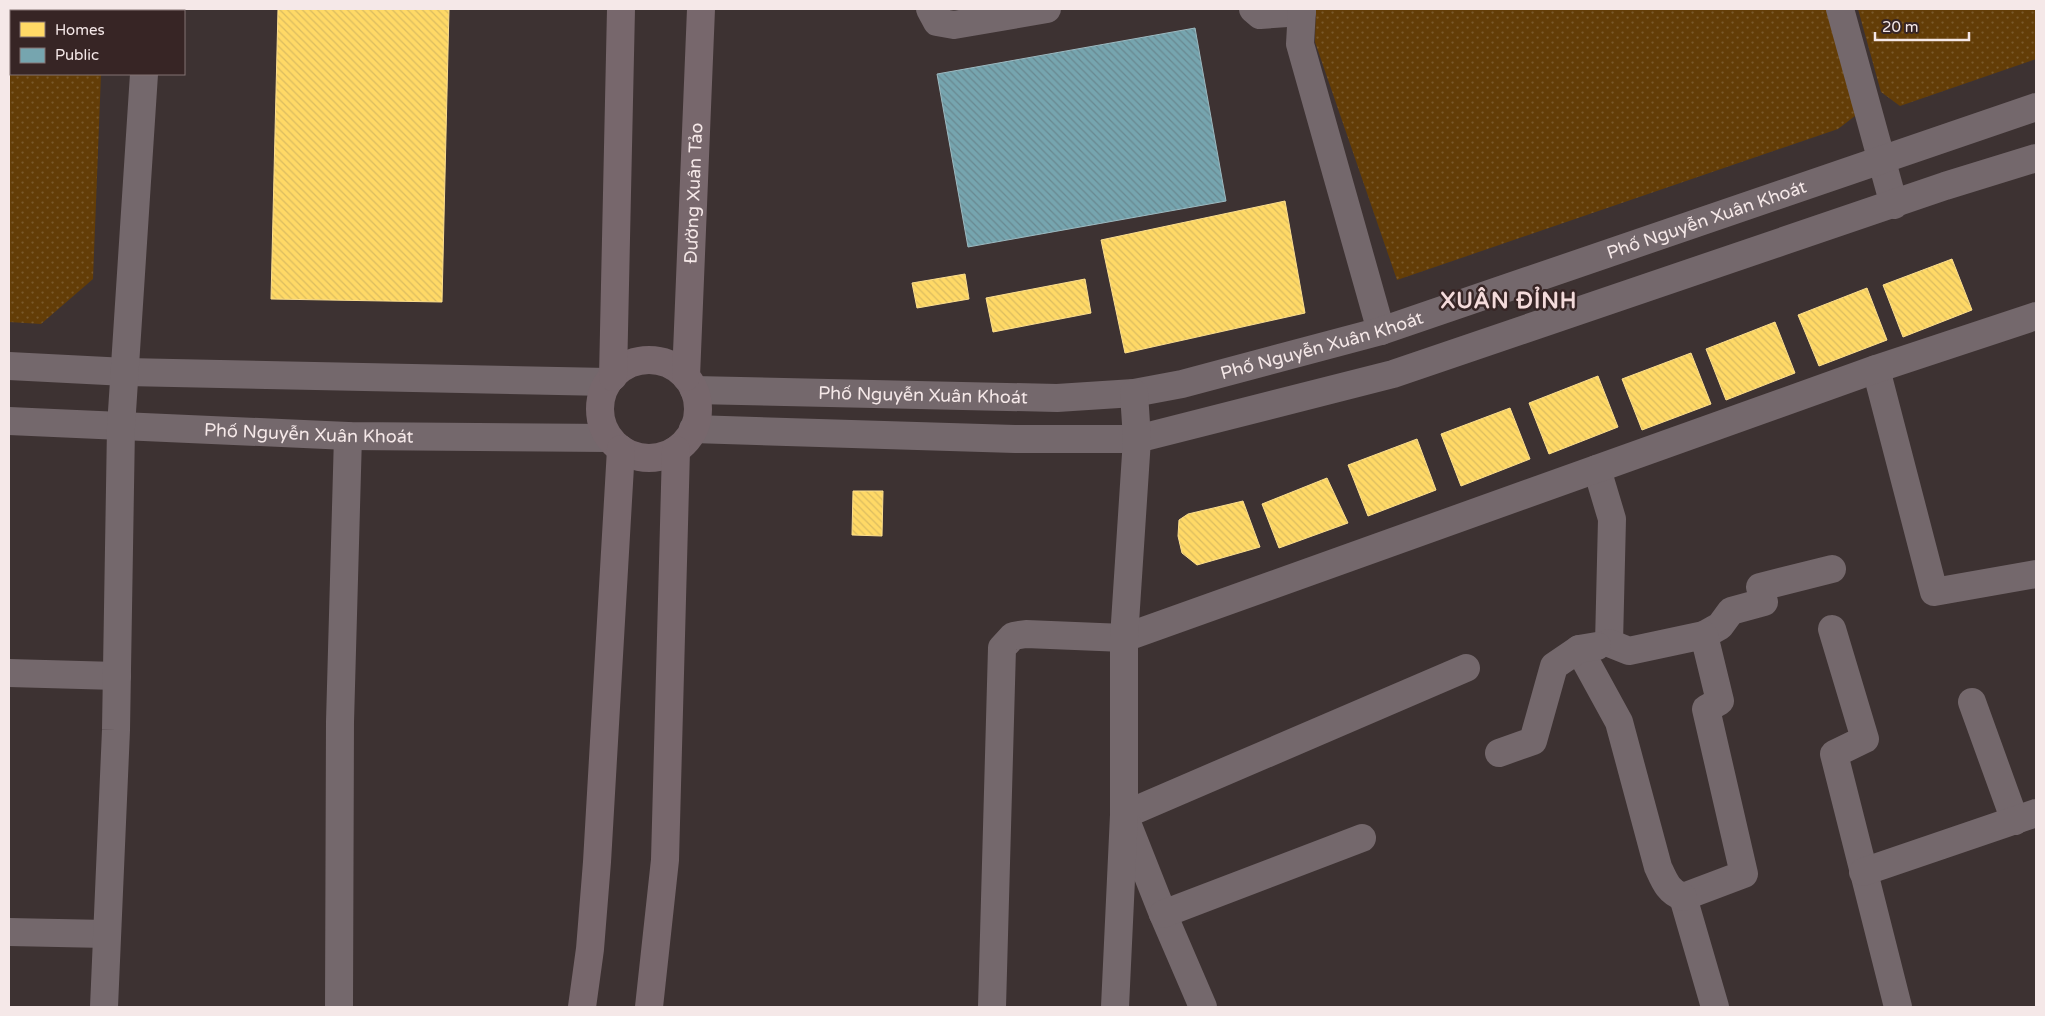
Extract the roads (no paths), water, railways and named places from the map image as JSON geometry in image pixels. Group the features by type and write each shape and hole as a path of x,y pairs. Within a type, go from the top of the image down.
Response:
{"main road":[{"path":"611,379 625,366 641,361 658,361 673,366 690,383 698,406 697,421 687,439 676,450 666,455 650,458 635,456 615,443 602,423 600,406 611,379 621,9"},
{"name":"Đường Xuân Tảo","path":"690,383 701,9"},
{"path":"582,1007 590,949 597,862 615,443"},
{"path":"649,1007 665,860 676,450"}],"street":[{"path":"930,9 937,22 954,25 1047,9"},
{"path":"1253,9 1260,15 1302,10 1300,44 1381,331"},
{"path":"1840,9 1894,205"},
{"path":"104,1007 117,676 121,427 144,75"},
{"name":"Phố Nguyễn Xuân Khoát","path":"690,383 1057,398 1134,393 1182,384 1381,331 2036,107"},
{"path":"693,430 1015,439 1137,439 1393,374 1894,205 1944,186 2036,158"},
{"path":"992,1007 1002,648 1013,636 1026,634 1124,638 1876,369 2036,316"},
{"path":"9,366 126,372 611,379"},
{"path":"1876,369 1934,592 2036,574"},
{"path":"1115,1007 1124,815 1124,638 1137,439 1134,393"},
{"name":"Phố Nguyễn Xuân Khoát","path":"9,421 348,436 615,443"},
{"path":"338,1007 340,722 348,436"},
{"path":"1597,469 1612,518 1608,643"},
{"path":"1499,753 1533,741 1554,666 1579,650 1608,643 1629,651 1704,635 1720,626 1731,611 1764,602 1760,587 1832,569"},
{"path":"1832,628 1866,739 1834,754 1898,1007"},
{"path":"1579,650 1620,722 1658,867 1667,886 1675,894 1682,897 1744,874 1706,709 1720,701 1704,635"},
{"path":"1124,815 1466,668"},
{"path":"9,673 117,676"},
{"path":"1863,872 2025,817 1972,702"},
{"path":"1124,815 1163,914 1204,1007"},
{"path":"1163,914 1362,838"},
{"path":"1682,897 1715,1007"},
{"path":"9,932 107,934"}],"district":[{"name":"XUÂN ĐỈNH","path":"1509,301"}]}
